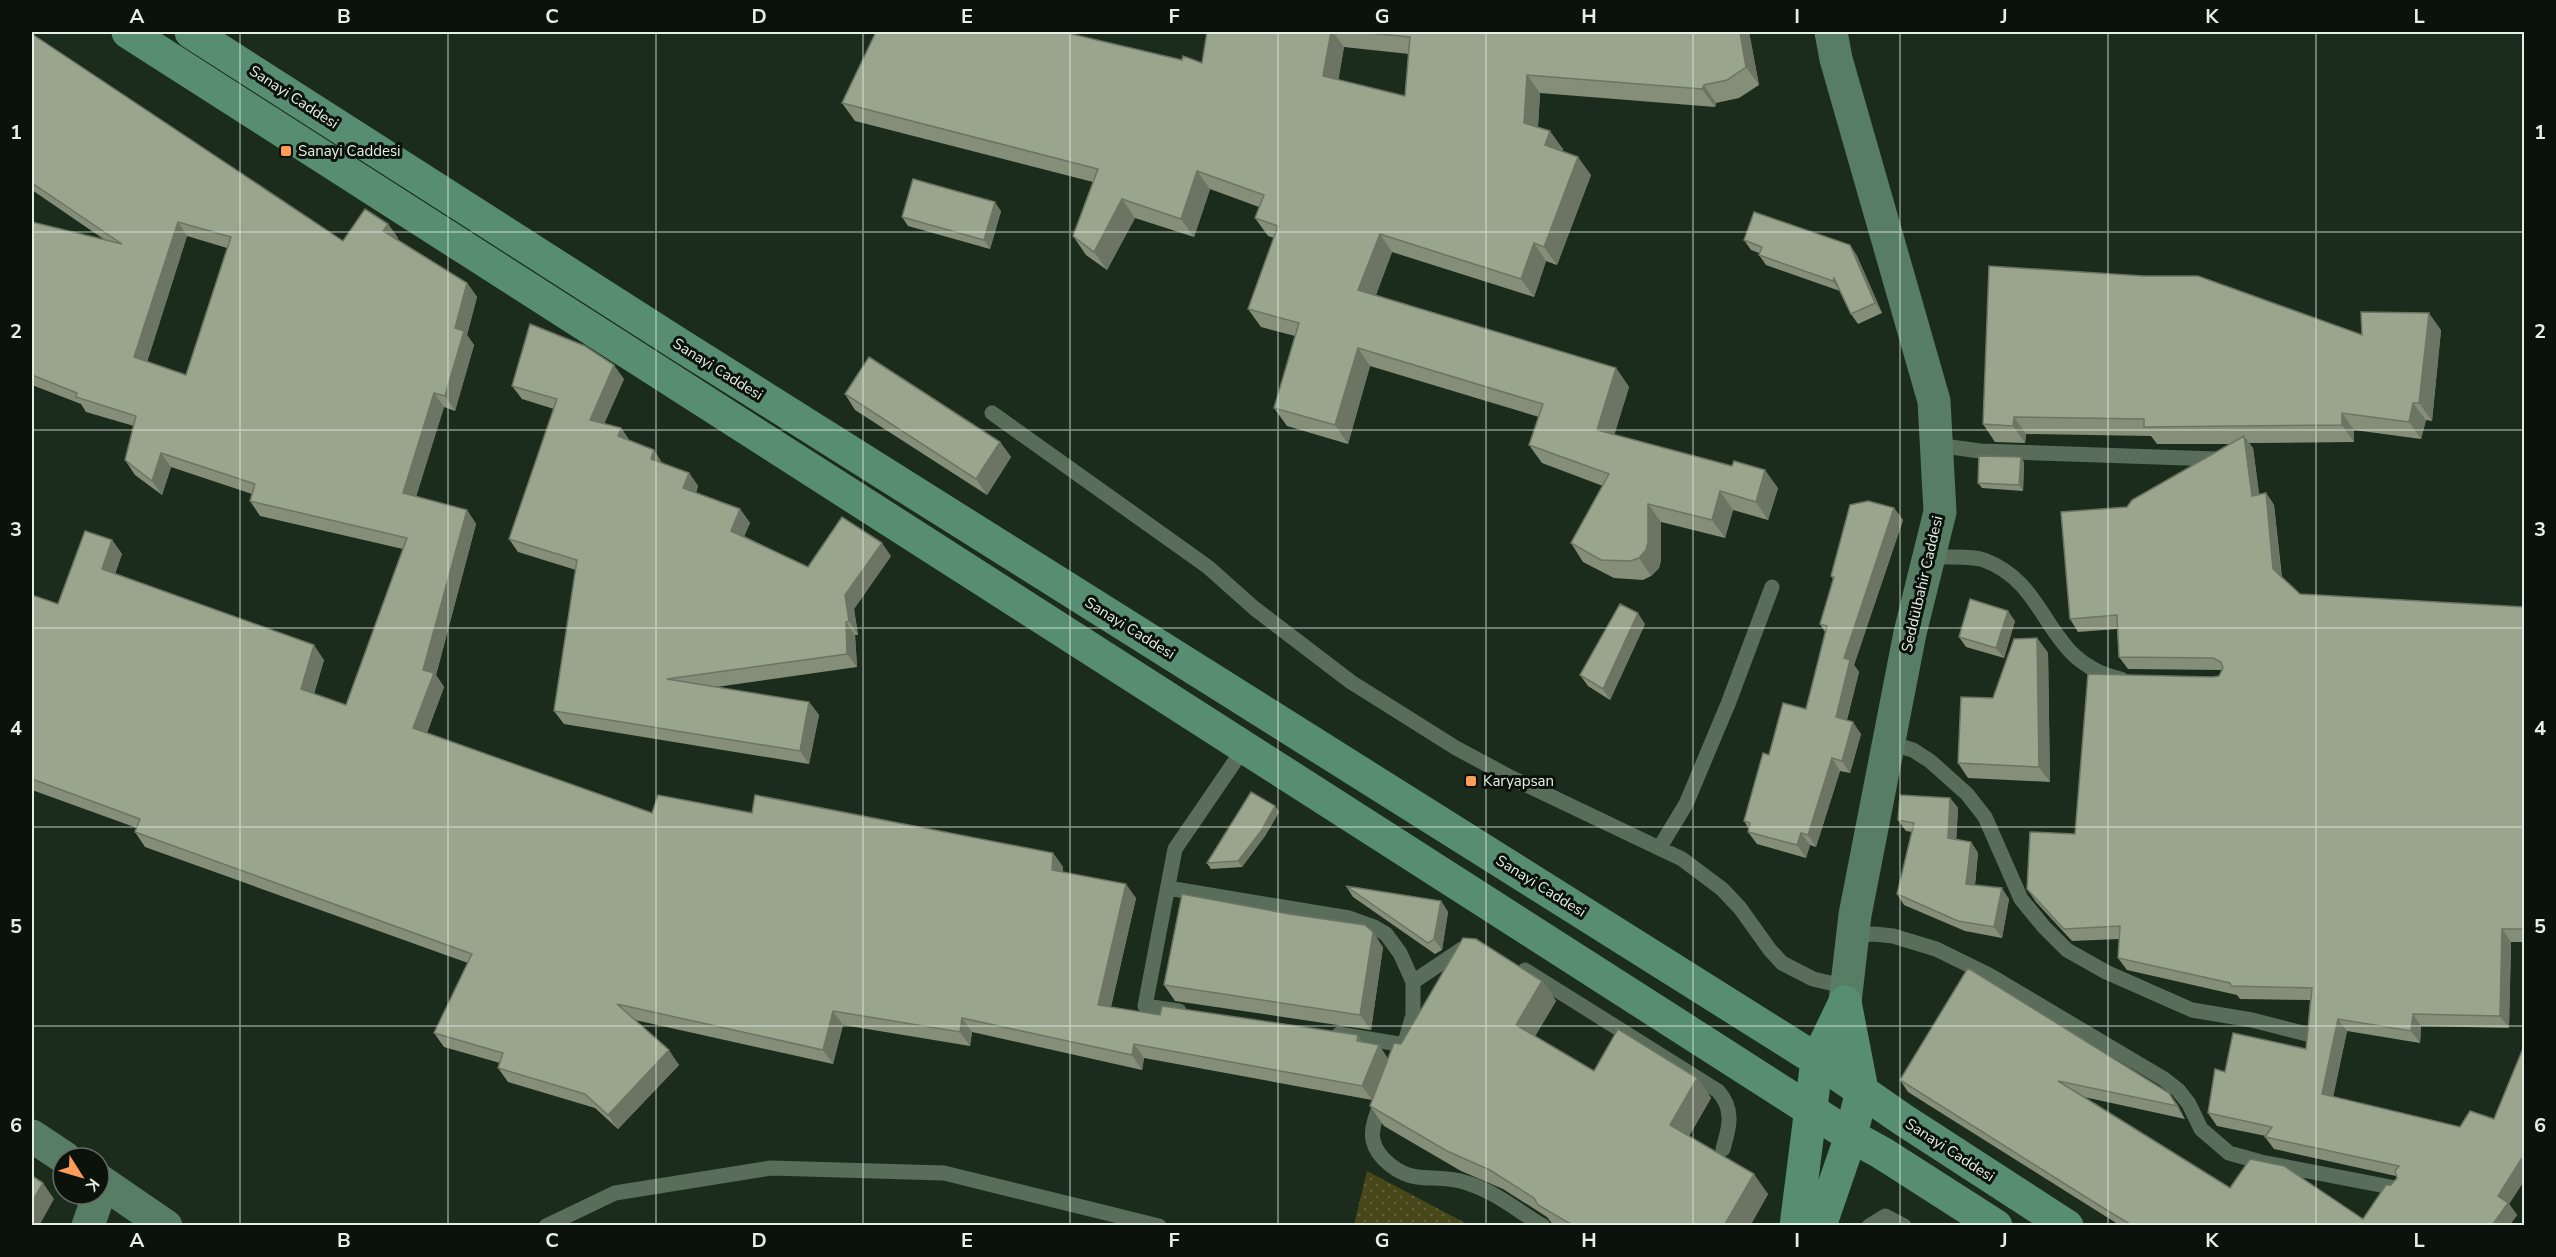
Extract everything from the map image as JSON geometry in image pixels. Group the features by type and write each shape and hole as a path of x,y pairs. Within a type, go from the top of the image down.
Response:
{"main road":[{"path":"128,32 1809,1110 1882,1153 1996,1226"},
{"name":"Sanayi Caddesi","path":"191,32 680,345 1817,1060 1902,1119 2067,1226"},
{"path":"1796,1226 1817,1060 1846,992"},
{"path":"1820,1226 1851,1136 1862,1090 1846,992"}],"street":[{"name":"Seddülbahir Caddesi","path":"1830,32 1934,401 1940,512 1910,633 1853,936 1846,992"},
{"path":"32,1136 51,1149"},
{"path":"111,1194 166,1226"},
{"path":"88,1226 94,1206"}],"lane":[{"path":"992,413 1208,567 1301,646 1403,716 1510,777 1682,859 1722,889 1740,908 1782,963 1813,979 1830,982 1846,992"},
{"path":"1936,445 1980,451 2216,459"},
{"path":"1929,557 1982,559 2003,570 2033,597 2050,629 2077,659 2105,675 2131,680"},
{"path":"1660,847 1686,804 1728,704 1772,587"},
{"path":"1889,743 1913,750 1930,761 1966,794 1984,817 2022,899 2043,927 2067,950 2106,972 2192,1010 2252,1020 2307,1034"},
{"path":"1192,1013 1145,1006 1175,849 1244,748"},
{"path":"1168,888 1349,918 1386,934 1395,944 1413,982 1413,1015 1397,1064"},
{"path":"1853,936 1874,934 1912,941 1936,950 1998,981 2164,1079 2189,1104 2201,1129 2229,1153 2261,1162 2396,1188"},
{"path":"1413,982 1461,949 1485,947"},
{"path":"1513,963 1718,1092 1724,1098 1730,1113 1723,1149"},
{"path":"1321,1031 1405,1045"},
{"path":"1389,1082 1375,1123 1373,1140 1381,1155 1391,1165 1403,1173 1417,1177 1451,1178 1469,1183 1543,1226"},
{"path":"546,1226 615,1193 771,1168 944,1173 1159,1226"},
{"path":"1869,1226 1885,1216 1904,1226"}],"shaded area":[{"path":"1367,1171 1469,1225 1354,1225"}],"building":[{"path":"876,32 1063,32 1182,60 1183,56 1202,63 1207,32 1331,32 1323,76 1405,96 1410,37 1357,32 1740,32 1746,67 1727,80 1704,85 1702,89 1527,75 1524,123 1550,131 1545,145 1578,157 1544,247 1534,243 1521,279 1380,234 1358,290 1616,368 1597,430 1732,466 1734,461 1765,470 1756,502 1720,491 1712,520 1648,504 1646,550 1639,558 1630,561 1601,560 1571,543 1609,474 1529,445 1543,404 1358,348 1335,425 1274,408 1299,323 1248,309 1278,226 1255,218 1264,195 1197,171 1181,219 1122,199 1094,252 1073,236 1098,169 842,103"},
{"path":"32,34 343,241 365,209 388,224 383,231 467,283 455,328 464,331 445,396 434,393 403,493 467,510 423,670 434,673 413,728 652,813 658,795 752,813 755,795 1053,853 1052,870 1126,884 1098,1005 1160,1015 1162,1006 1358,1035 1357,1041 1379,1045 1362,1086 1134,1044 1132,1055 962,1018 960,1032 833,1011 823,1050 617,1004 669,1050 608,1115 585,1094 498,1068 503,1053 434,1033 472,954 135,832 140,819 32,779 32,595 58,604 85,531 112,540 102,569 314,645 301,689 346,705 407,538 250,501 255,484 161,453 152,481 125,460 136,416 76,397 77,393 32,375 32,222 122,244 32,183","holes":["178,222 231,237 186,375 134,357"]},
{"path":"913,179 995,202 984,240 902,217"},
{"path":"1754,212 1850,245 1875,303 1851,314 1834,278 1833,281 1759,255 1762,247 1744,240"},
{"path":"1989,266 2144,276 2198,276 2362,335 2361,312 2429,313 2419,403 2413,403 2409,422 2342,413 2342,425 2144,427 2144,419 2014,417 2013,426 1983,424"},
{"path":"530,324 585,346 614,365 590,420 621,428 618,436 654,450 651,459 689,473 683,488 740,509 731,531 808,567 842,517 882,543 845,595 849,621 846,622 847,654 667,679 809,702 800,751 554,711 577,560 509,539 557,399 512,386"},
{"path":"869,357 1000,442 976,479 845,394"},
{"path":"2244,436 2252,496 2266,493 2273,569 2300,594 2524,607 2524,929 2502,929 2500,1016 2413,1014 2411,1031 2338,1019 2322,1094 2460,1127 2470,1111 2494,1119 2524,1046 2524,1155 2498,1196 2508,1203 2493,1226 2133,1226 1900,1080 1968,968 2169,1093 2177,1106 2058,1081 2230,1188 2250,1159 2284,1166 2363,1219 2386,1185 2391,1185 2397,1178 2395,1171 2399,1166 2265,1137 2272,1127 2208,1113 2215,1069 2225,1072 2233,1033 2306,1049 2312,988 2231,986 2230,983 2118,958 2120,926 2064,929 2027,889 2030,832 2075,834 2088,674 2213,677 2219,676 2223,668 2221,662 2213,658 2119,657 2117,615 2070,619 2061,512 2127,507 2132,500"},
{"path":"1979,456 2021,457 2019,485 1978,483"},
{"path":"1868,501 1894,508 1844,658 1850,660 1836,717 1853,722 1842,761 1832,758 1808,835 1801,833 1797,845 1748,832 1750,823 1744,821 1763,753 1769,755 1783,703 1806,709 1827,626 1820,624 1834,577 1831,576 1850,505"},
{"path":"1970,599 2008,611 1996,648 1959,637"},
{"path":"1620,604 1638,613 1603,689 1580,675"},
{"path":"2037,638 2039,767 1958,763 1961,697 1993,698 2014,639"},
{"path":"1251,792 1275,806 1261,831 1238,861 1207,863"},
{"path":"1900,795 1950,798 1948,838 1971,842 1966,884 2002,888 1994,927 1958,921 1897,894 1914,823 1898,820"},
{"path":"1346,886 1441,901 1434,939 1428,943"},
{"path":"1182,894 1289,914 1365,925 1373,932 1360,1015 1164,985"},
{"path":"1463,938 1476,939 1542,981 1516,1025 1594,1071 1618,1029 1697,1078 1670,1125 1754,1174 1725,1224 1727,1226 1574,1226 1538,1205 1534,1198 1490,1170 1447,1151 1370,1106 1394,1043 1401,1044"},
{"path":"32,1176 43,1183 32,1202"}],"place":[{"name":"Sanayi̇ Caddesi̇","path":"286,151"},
{"name":"Karyapsan","path":"1471,781"}]}
